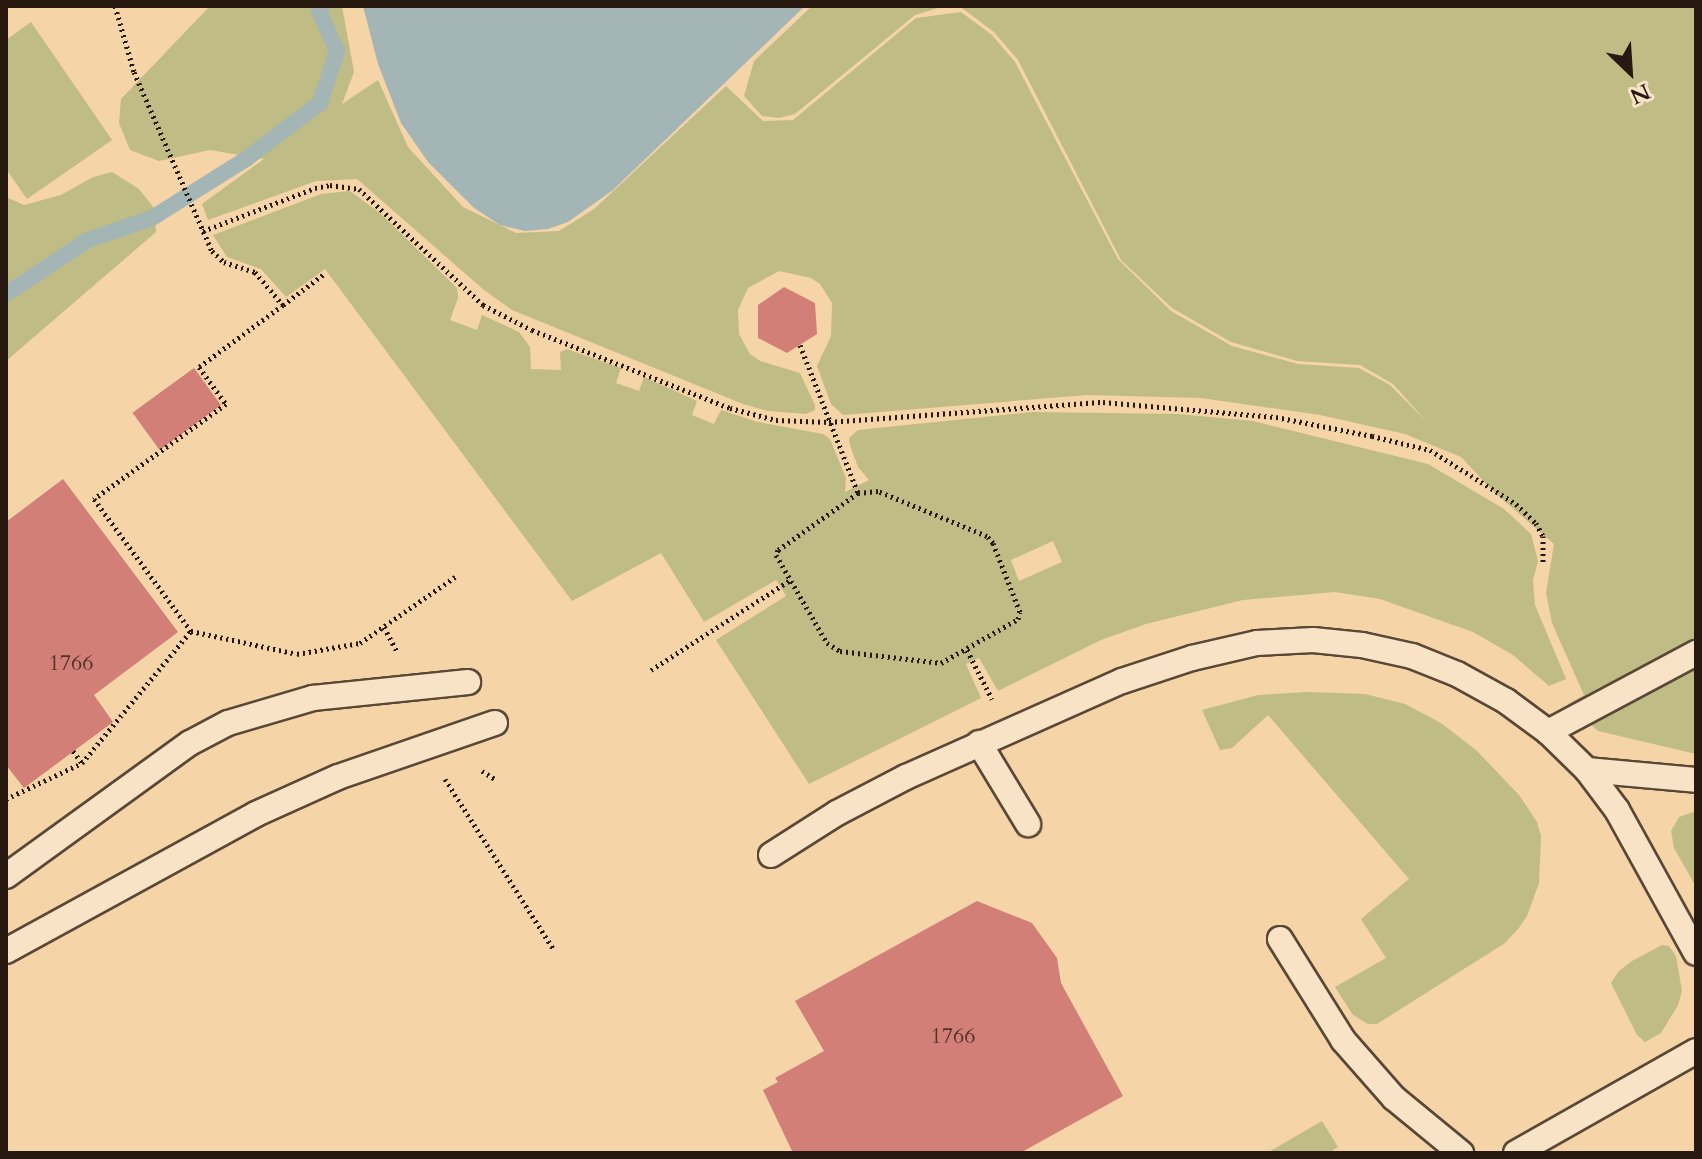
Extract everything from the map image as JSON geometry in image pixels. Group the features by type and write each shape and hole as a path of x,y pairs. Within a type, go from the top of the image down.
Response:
{"lane":[{"path":"771,855 837,813 1007,730 1122,681 1192,658 1257,643 1313,640 1362,645 1412,656 1506,701 1548,732 1587,770 1617,810 1696,953"},
{"path":"1548,732 1696,653"},
{"path":"6,876 190,743 228,723 313,698 468,682"},
{"path":"6,951 292,797 338,777 495,723"},
{"path":"979,743 1028,824"},
{"path":"1587,770 1696,780"},
{"path":"1280,939 1343,1040 1394,1098 1461,1153"},
{"path":"1516,1153 1696,1051"}],"path":[{"path":"115,6 134,72 203,231 217,256 234,267 255,272 283,305"},
{"path":"203,231 315,188 330,185 359,189 458,285 483,305 508,319 730,408 776,420 829,422 1103,402 1276,417 1430,450 1527,512 1543,536 1543,564"},
{"path":"324,274 199,367 226,404 94,499 191,631 297,654 360,643 455,577"},
{"path":"800,345 858,493"},
{"path":"878,491 991,539 1020,617 941,663 832,648 790,580 778,561 778,550 858,493 878,491"},
{"path":"651,670 790,580"},
{"path":"384,627 398,654"},
{"path":"6,799 82,763 191,631"},
{"path":"967,650 1007,730"},
{"path":"437,766 554,950"}],"shaded area":[{"path":"210,6 342,6 354,72 342,104 378,80 408,147 463,207 516,233 559,231 594,209 726,86 763,121 793,120 916,18 961,12 992,35 1015,62 1118,259 1171,311 1232,346 1298,364 1359,368 1390,385 1427,422 1393,384 1360,365 1297,361 1231,342 1172,308 1121,260 1018,60 994,32 962,8 938,8 915,15 795,114 779,118 762,116 744,96 754,61 812,6 1696,6 1696,754 1598,731 1568,704 1584,695 1552,623 1546,593 1554,544 1494,492 1461,457 1405,434 1320,415 1201,398 1087,395 843,415 831,404 817,366 831,336 832,303 820,284 811,278 779,271 748,288 738,310 739,334 750,354 760,361 800,373 815,410 806,414 768,411 743,404 512,310 484,290 357,179 316,181 208,220 202,204 264,159 210,150 159,161 130,150 119,123 121,99"},
{"path":"363,6 805,6 613,190 568,222 548,229 525,231 500,225 474,208 428,162 401,123 378,64"},
{"path":"31,22 112,140 27,199 6,169 6,40"},
{"path":"112,172 139,189 154,208 156,232 6,361 6,197 24,205 61,195 93,177"},
{"path":"350,191 381,214 457,288 458,298 450,320 477,330 482,315 519,332 530,347 531,369 561,370 560,352 567,349 621,368 616,383 639,391 644,377 697,401 692,415 714,424 721,410 758,422 823,434 830,439 846,478 845,492 869,480 858,467 850,445 849,438 858,430 1032,412 1178,414 1253,421 1428,464 1504,509 1531,534 1538,561 1533,580 1535,605 1566,679 1549,686 1513,655 1473,632 1380,599 1335,592 1243,600 1146,624 1101,640 998,691 979,658 966,664 981,698 809,784 716,640 786,596 776,580 704,622 661,553 572,601 325,269 286,297 261,269 227,257 213,235 321,194","holes":["1053,541 1062,562 1019,581 1011,560"]},
{"path":"1307,692 1365,694 1405,704 1441,723 1476,750 1519,795 1537,822 1541,836 1539,883 1527,916 1518,929 1505,943 1377,1024 1368,1024 1353,1015 1335,987 1386,958 1361,919 1409,879 1268,715 1232,748 1220,750 1202,710 1258,695"},
{"path":"1696,811 1696,887 1674,848 1671,831 1679,817"},
{"path":"1662,945 1669,946 1676,956 1682,991 1678,1005 1661,1033 1645,1042 1637,1035 1611,983 1619,971 1632,961"},
{"path":"1322,1121 1338,1147 1328,1153 1267,1153"}],"building":[{"path":"784,287 815,303 817,334 787,353 758,338 758,305"},
{"path":"194,368 221,405 160,450 133,413"},
{"path":"63,479 178,632 94,695 113,722 24,788 6,765 6,522"},
{"path":"977,901 1032,923 1057,958 1061,983 1123,1096 1020,1153 793,1153 763,1090 778,1082 775,1078 824,1051 795,1001"}],"waterway":[{"path":"6,294 88,240 152,218 246,159 320,103 337,51 319,11 322,6"}]}
